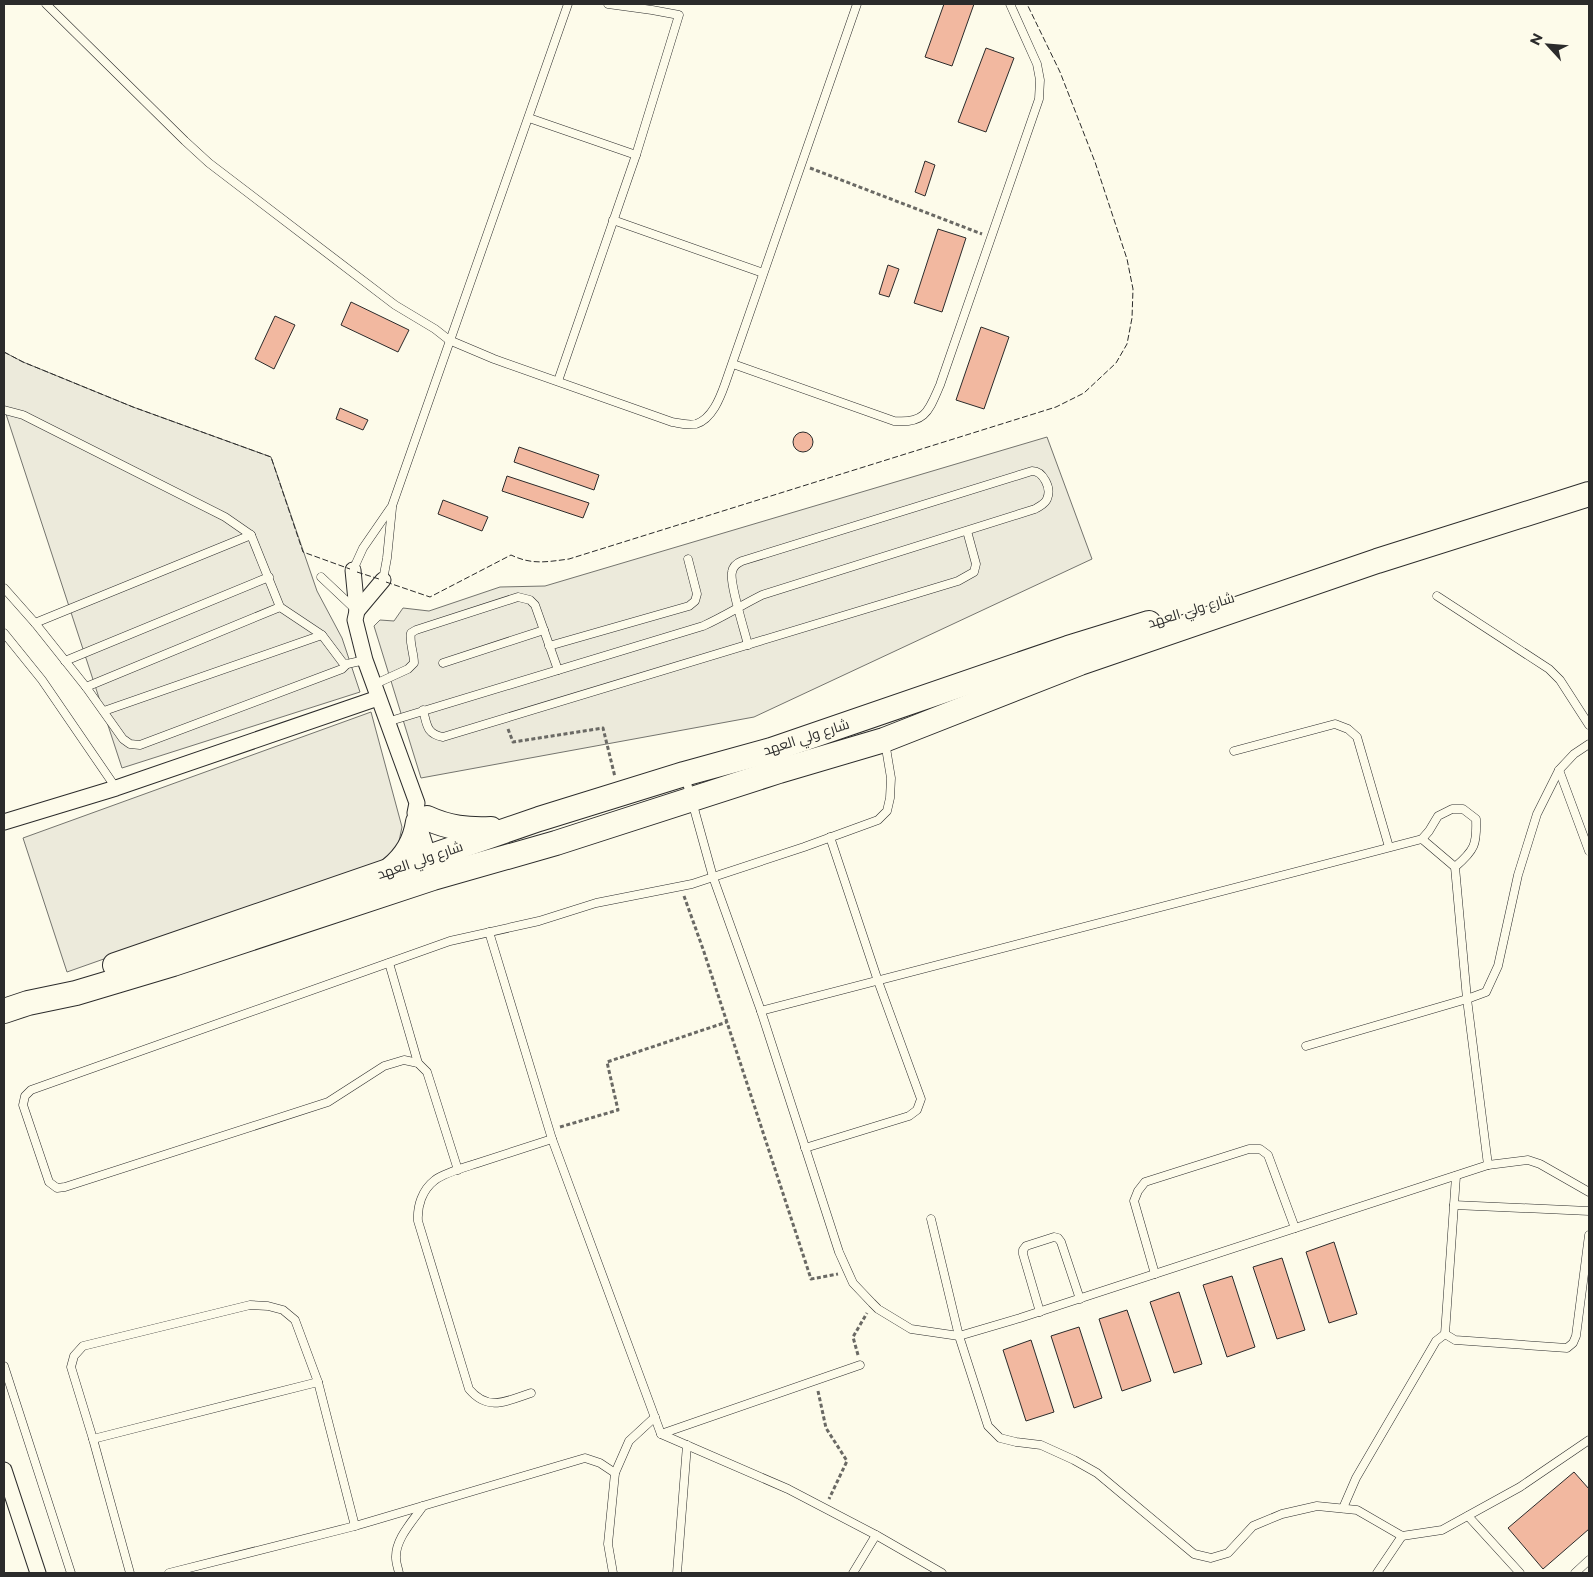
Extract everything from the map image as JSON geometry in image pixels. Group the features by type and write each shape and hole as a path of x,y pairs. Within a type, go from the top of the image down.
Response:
{"main road":[{"name":"شارع ولي العهد","path":"4,1011 28,1003 76,993 172,964 436,867 515,827 684,774 771,750 1068,648 1589,484"},
{"name":"شارع ولي العهد","path":"28,1003 73,980 388,871 436,867 556,843 692,798 884,740 1090,660 1377,561 1589,494"},
{"path":"388,871 409,850 421,814 450,827 462,829 515,827"}],"street":[{"path":"353,570 357,611 355,620 365,660 421,814 436,867"},
{"path":"357,611 382,580"},
{"path":"4,822 116,788 376,691"},
{"path":"4,1470 38,1573"}],"lane":[{"path":"46,4 209,163 348,270 449,340 494,359 672,422 684,424 695,424 706,418 718,402 857,4"},
{"path":"382,580 387,558 392,506 568,4"},
{"path":"558,381 636,155 680,15 652,7 608,4"},
{"path":"732,364 894,421 903,422 921,417 928,411 940,385 1039,99 1040,80 1037,64 1010,4"},
{"path":"529,118 636,155"},
{"path":"614,220 763,273"},
{"path":"4,410 23,415 41,424 225,517 252,535 280,607 322,635 343,663 347,664"},
{"path":"387,722 703,626 722,618 739,607 762,595 967,531 1042,505 1047,499 1048,490 1042,476 1038,472 1032,471 742,560 736,564 731,574 739,607 748,645"},
{"path":"353,570 363,548 392,506"},
{"path":"423,710 430,732 442,738 963,579 974,572 976,564 967,531"},
{"path":"35,623 252,535"},
{"path":"549,646 689,606 695,601 697,594 688,560"},
{"path":"65,661 269,577"},
{"path":"321,578 357,611"},
{"path":"4,588 35,623 86,687 123,739 130,744 137,745 342,669 347,664 365,660"},
{"path":"1437,596 1549,669 1560,680 1589,726"},
{"path":"376,691 414,663 411,633 518,597 530,600 535,605 558,670"},
{"path":"86,687 280,607"},
{"path":"443,663 544,630"},
{"path":"4,634 42,680 116,788"},
{"path":"104,711 322,635"},
{"path":"1234,750 1334,724 1348,729 1357,737 1389,847"},
{"path":"418,1063 404,1060 384,1066 328,1102 57,1188 49,1182 24,1105 25,1096 30,1090 450,941 539,920 596,903 681,886 713,877 878,820 887,810 890,798 891,778 884,740"},
{"path":"1306,1046 1467,1000 1486,992 1498,966 1518,875 1537,814 1559,770 1574,754 1589,744"},
{"path":"1559,770 1589,851"},
{"path":"684,774 713,877 761,1011 839,1252 853,1283 872,1304 911,1329 959,1336 1040,1312 1488,1166 1528,1160 1540,1164 1589,1192"},
{"path":"761,1011 1422,839 1438,816 1452,809 1463,809 1476,819 1477,836 1466,858 1455,867"},
{"path":"805,1148 910,1116 918,1110 920,1099 830,837"},
{"path":"1422,839 1455,867 1467,1000 1488,1166"},
{"path":"489,932 552,1139 662,1434 788,1489 876,1535 942,1573"},
{"path":"389,963 418,1063 427,1072 458,1170"},
{"path":"531,1393 496,1404 484,1402 469,1389 418,1221 418,1212 420,1201 425,1192 436,1180 458,1170 552,1139"},
{"path":"1155,1274 1134,1201 1138,1190 1146,1182 1249,1149 1260,1150 1268,1155 1295,1228"},
{"path":"1343,1508 1356,1478 1436,1341 1445,1334 1456,1176"},
{"path":"1454,1205 1589,1211"},
{"path":"931,1219 959,1336 988,1426 1000,1438 1041,1445 1097,1473 1194,1554 1211,1558 1228,1553 1254,1526 1282,1514 1317,1506 1358,1510 1402,1536 1442,1530 1520,1487 1589,1440"},
{"path":"1445,1334 1454,1340 1567,1348 1573,1343 1576,1336 1589,1235"},
{"path":"1040,1312 1023,1254 1026,1246 1054,1237 1058,1238 1080,1299"},
{"path":"130,1573 71,1367 74,1356 83,1346 250,1306 268,1306 283,1310 295,1320 318,1382 355,1526"},
{"path":"662,1434 860,1365"},
{"path":"4,1366 71,1573"},
{"path":"93,1439 318,1382"},
{"path":"613,1573 608,1544 614,1473 629,1441 655,1416"},
{"path":"677,1573 687,1445"},
{"path":"169,1573 355,1526 585,1458 600,1463 614,1473"},
{"path":"399,1573 396,1558 397,1548 401,1538 423,1506"},
{"path":"1468,1516 1520,1573"},
{"path":"853,1573 876,1535"},
{"path":"1376,1573 1402,1536"},
{"path":"1574,1573 1589,1560"}],"path":[{"path":"801,165 992,238"},
{"path":"503,719 513,742 604,728 618,795"},
{"path":"681,886 811,1280 848,1271"},
{"path":"550,1130 618,1110 607,1062 726,1022"},
{"path":"860,1365 853,1337 872,1304"},
{"path":"815,1380 826,1428 847,1461 824,1508"}],"shaded area":[{"path":"4,352 23,362 133,407 271,457 317,591 342,638 360,692 122,768 4,408"},
{"path":"1047,437 1092,559 754,717 421,778 374,626 380,620 394,621 403,608 429,611 500,587 545,586"},
{"path":"371,712 402,827 398,846 387,859 67,972 23,838"}],"building":[{"path":"944,4 974,4 952,66 925,57"},
{"path":"986,48 1014,58 986,132 958,122"},
{"path":"925,161 935,165 925,196 915,192"},
{"path":"938,229 966,238 942,312 914,303"},
{"path":"888,265 899,269 889,297 879,294"},
{"path":"351,302 409,330 398,352 341,325"},
{"path":"275,316 295,325 274,369 255,359"},
{"path":"981,327 1009,337 984,409 956,400"},
{"path":"340,408 368,420 363,430 336,419"},
{"path":"803,432 810,435 813,442 810,449 803,452 796,449 793,442 796,435"},
{"path":"519,447 599,475 594,490 514,462"},
{"path":"507,476 589,503 583,518 502,491"},
{"path":"443,500 488,517 482,531 438,514"},
{"path":"1334,1242 1357,1314 1329,1323 1306,1252"},
{"path":"1282,1258 1305,1330 1277,1339 1253,1267"},
{"path":"1232,1276 1255,1347 1227,1357 1203,1285"},
{"path":"1179,1292 1202,1364 1174,1373 1150,1302"},
{"path":"1127,1310 1151,1381 1122,1391 1099,1319"},
{"path":"1079,1327 1102,1398 1074,1408 1051,1336"},
{"path":"1031,1340 1054,1412 1026,1421 1003,1350"},
{"path":"1574,1472 1589,1489 1589,1529 1543,1569 1508,1528"}],"fence":[{"path":"386,582 430,597 511,555 526,560 546,562 569,559 1056,407 1084,393 1116,363 1127,344 1132,318 1133,289 1127,259 1095,162 1060,72 1027,4"},
{"path":"4,352 23,362 133,407 271,457 303,552 350,569"},
{"path":"357,572 379,579"}]}
